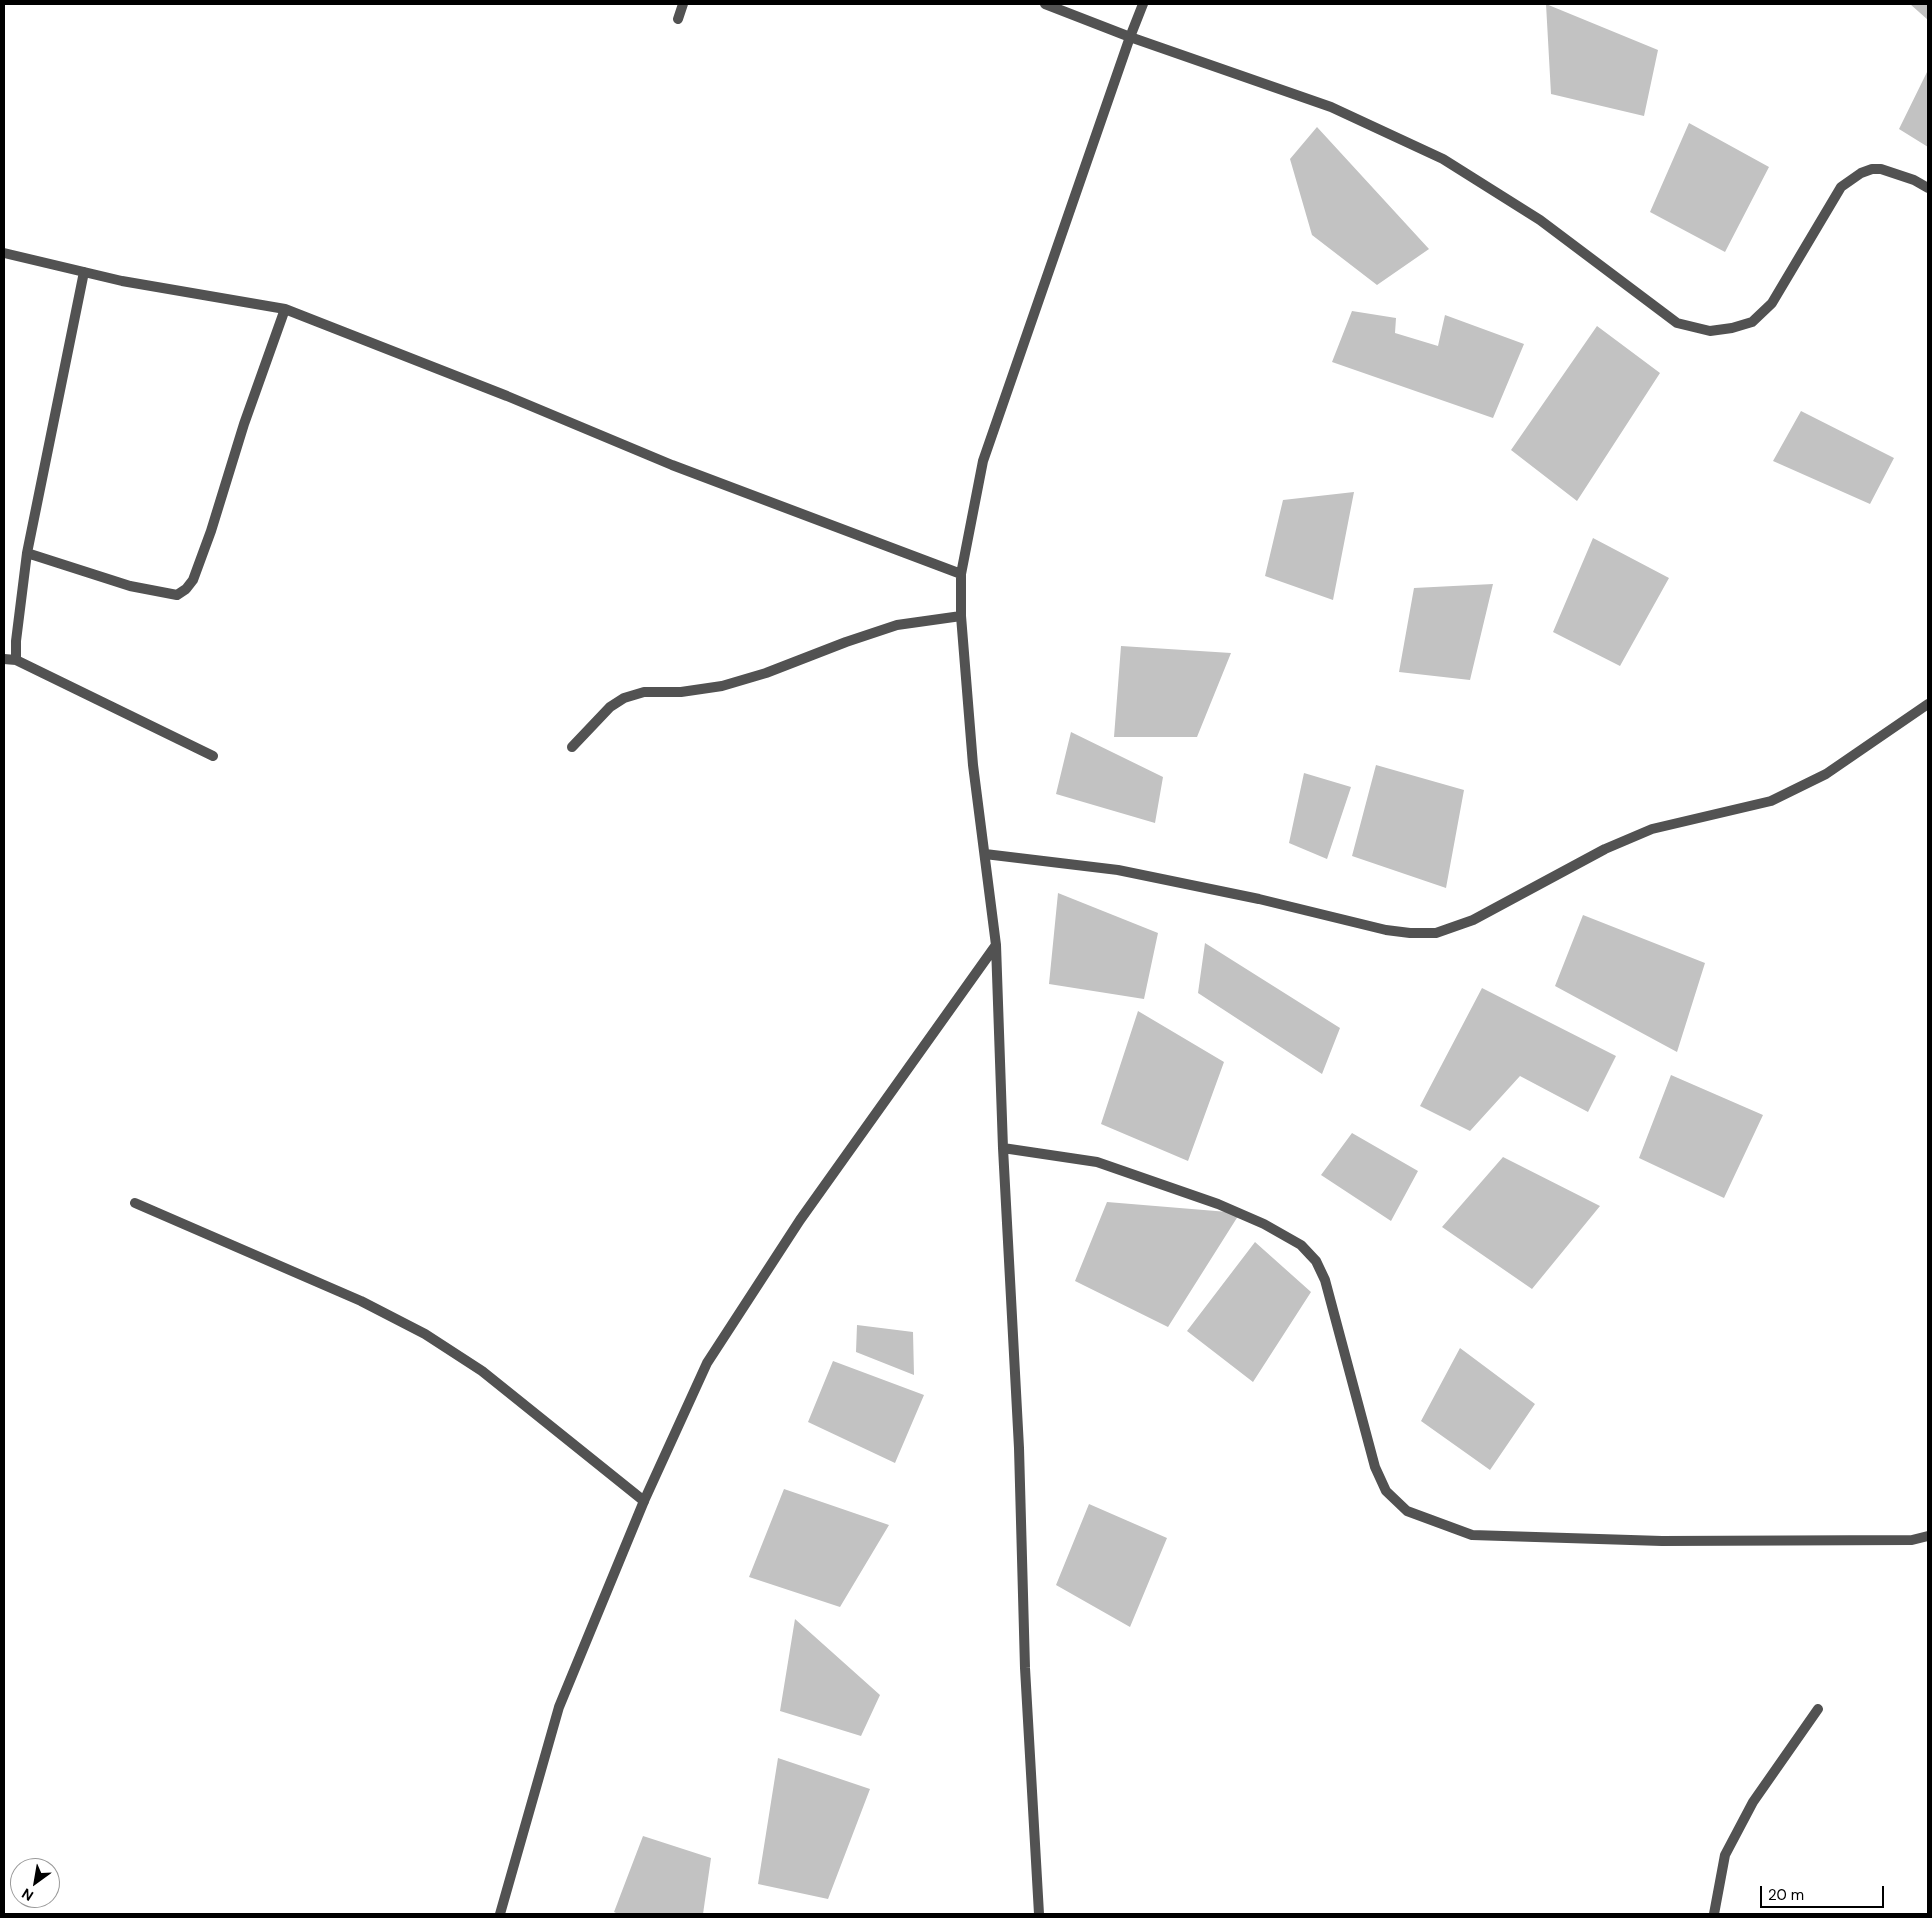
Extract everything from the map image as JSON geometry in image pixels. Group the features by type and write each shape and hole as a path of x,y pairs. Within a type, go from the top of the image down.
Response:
{"street":[{"path":"678,19 683,4"},
{"path":"1045,4 1130,37 1331,107 1443,158 1540,220 1677,323 1710,331 1732,328 1752,322 1772,304 1841,187 1861,173 1872,169 1882,169 1914,180 1928,188"},
{"path":"1039,1914 1025,1668 1019,1448 1003,1148 996,946 973,765 962,616 961,574 983,461 1130,37 1144,4"},
{"path":"4,253 122,281 285,309 507,396 672,465 961,574"},
{"path":"16,660 16,641 27,553 84,272"},
{"path":"27,553 130,586 177,595 186,589 193,580 211,532 244,424 285,309"},
{"path":"572,747 610,707 624,698 644,692 681,692 722,686 766,673 846,642 897,625 962,616"},
{"path":"4,659 16,660 213,756"},
{"path":"985,854 1118,870 1259,899 1386,930 1410,933 1436,933 1473,920 1605,849 1652,829 1772,801 1826,774 1928,704"},
{"path":"500,1914 559,1707 644,1500 707,1363 800,1220 996,946"},
{"path":"1003,1148 1097,1162 1172,1186 1240,1213 1301,1244 1316,1261 1325,1280 1375,1467 1386,1491 1407,1511 1472,1535 1662,1541 1912,1540 1928,1536"},
{"path":"135,1203 361,1301 426,1334 482,1371 644,1500"},
{"path":"1714,1914 1725,1855 1753,1802 1818,1709"}],"building":[{"path":"1546,4 1658,50 1644,116 1551,94"},
{"path":"1910,4 1928,4 1928,20"},
{"path":"1928,70 1928,147 1899,129"},
{"path":"1689,123 1769,167 1725,252 1650,212"},
{"path":"1317,127 1429,249 1377,285 1312,235 1290,159"},
{"path":"1352,311 1396,318 1395,333 1438,346 1445,315 1524,344 1493,418 1332,362"},
{"path":"1597,326 1660,373 1577,501 1511,450"},
{"path":"1801,411 1894,458 1870,504 1773,461"},
{"path":"1354,492 1333,600 1265,576 1283,500"},
{"path":"1593,538 1669,578 1620,666 1553,632"},
{"path":"1493,584 1470,680 1399,672 1414,588"},
{"path":"1121,646 1231,653 1197,737 1114,737"},
{"path":"1071,732 1163,777 1155,823 1056,794"},
{"path":"1376,765 1464,790 1446,888 1352,856"},
{"path":"1304,773 1351,787 1327,859 1289,843"},
{"path":"1058,893 1158,933 1144,999 1049,984"},
{"path":"1583,915 1705,963 1677,1052 1555,986"},
{"path":"1205,943 1340,1028 1322,1074 1198,993"},
{"path":"1482,988 1616,1056 1588,1112 1520,1076 1470,1131 1420,1106"},
{"path":"1138,1011 1224,1062 1188,1161 1101,1124"},
{"path":"1671,1075 1763,1115 1724,1198 1639,1158"},
{"path":"1352,1133 1418,1171 1391,1221 1321,1175"},
{"path":"1503,1157 1600,1206 1532,1289 1442,1227"},
{"path":"1107,1202 1240,1213 1168,1327 1075,1281"},
{"path":"1255,1242 1311,1292 1253,1382 1187,1331"},
{"path":"857,1325 913,1332 914,1375 856,1352"},
{"path":"1460,1348 1535,1404 1490,1470 1421,1421"},
{"path":"833,1361 924,1395 895,1463 808,1422"},
{"path":"784,1489 889,1525 840,1607 749,1577"},
{"path":"1089,1504 1167,1538 1130,1627 1056,1585"},
{"path":"795,1619 880,1695 861,1736 780,1711"},
{"path":"778,1758 870,1789 828,1899 758,1884"},
{"path":"643,1836 711,1858 703,1914 618,1914 614,1912"}]}
